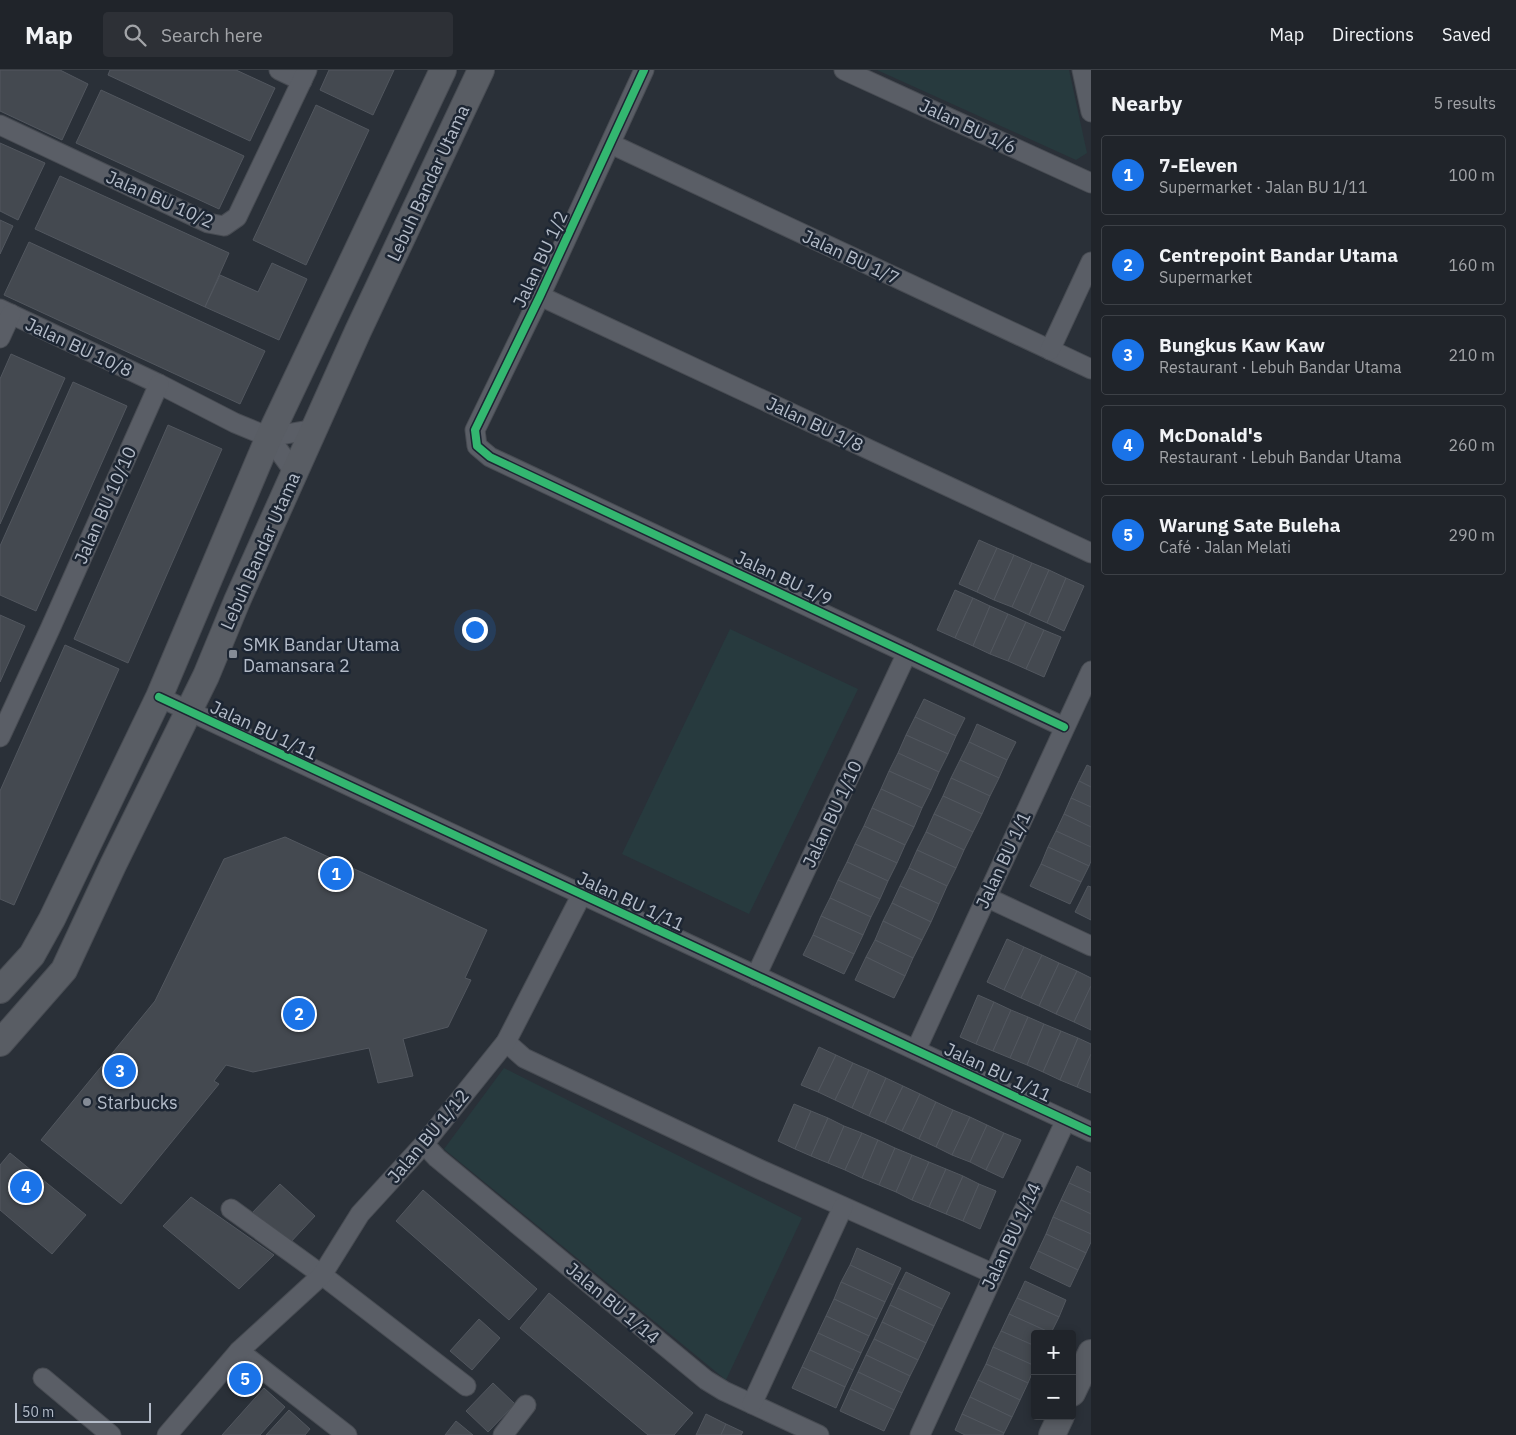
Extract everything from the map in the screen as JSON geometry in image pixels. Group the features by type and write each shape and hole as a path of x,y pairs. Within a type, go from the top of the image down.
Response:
{"main road":[{"name":"Lebuh Bandar Utama","path":"0,990 32,956 52,919 159,697 269,437 443,70"},
{"name":"Lebuh Bandar Utama","path":"0,1043 64,970 113,865 206,676 237,601 358,331 482,70"},
{"path":"1076,1384 1091,1352"},
{"path":"1052,1435 1059,1420"}],"street":[{"path":"279,70 304,75"},
{"name":"Jalan BU 1/2","path":"490,457 476,446 475,430 540,296 644,70"},
{"name":"Jalan BU 1/6","path":"844,70 1091,183"},
{"path":"1082,70 1091,112"},
{"name":"Jalan BU 10/2","path":"0,125 208,223 224,226 237,218 304,75"},
{"name":"Jalan BU 1/7","path":"611,144 1091,370"},
{"path":"1050,350 1091,262"},
{"name":"Jalan BU 1/8","path":"540,296 1091,553"},
{"path":"0,338 6,312"},
{"name":"Jalan BU 10/8","path":"6,312 158,384"},
{"path":"158,384 235,423 269,437 295,473"},
{"name":"Jalan BU 10/10","path":"0,737 50,629 158,384"},
{"path":"269,437 315,429"},
{"name":"Jalan BU 1/9","path":"490,457 1064,727"},
{"name":"Jalan BU 1/10","path":"756,976 907,653"},
{"name":"Jalan BU 1/1","path":"916,1050 1091,670"},
{"name":"Jalan BU 1/11","path":"159,697 1091,1132"},
{"name":"Jalan BU 1/12","path":"166,1435 239,1351 322,1275 360,1214 424,1144 506,1042 582,894"},
{"path":"986,897 1091,946"},
{"path":"506,1042 524,1058 843,1207 994,1274"},
{"name":"Jalan BU 1/14","path":"920,1435 1066,1120"},
{"name":"Jalan BU 1/14","path":"424,1144 437,1158 706,1380 724,1391 819,1435"},
{"path":"752,1404 843,1207"},
{"path":"231,1209 322,1275 466,1386"},
{"path":"239,1351 334,1431"},
{"path":"43,1378 111,1435"},
{"path":"503,1435 526,1405"}],"green space":[{"path":"877,70 1069,70 1087,153 1076,160"},
{"path":"730,629 858,689 749,914 622,854"},
{"path":"504,1068 802,1218 726,1380 444,1149"}],"building":[{"path":"0,70 60,70 88,84 62,140 0,111"},
{"path":"110,70 236,70 275,88 250,141 108,75"},
{"path":"329,70 394,70 373,115 320,90"},
{"path":"101,90 244,156 219,209 76,143"},
{"path":"316,105 369,130 306,265 253,240"},
{"path":"0,143 45,163 18,220 0,211"},
{"path":"60,176 229,253 205,307 35,229"},
{"path":"0,220 13,226 0,254"},
{"path":"29,242 265,351 240,404 4,295"},
{"path":"272,263 307,279 279,340 205,307 220,275 258,292"},
{"path":"11,354 65,378 0,524 0,379"},
{"path":"73,382 127,406 36,611 0,595 0,546"},
{"path":"168,425 222,449 128,663 74,639"},
{"path":"979,540 997,548 977,592 959,584"},
{"path":"997,548 1014,555 994,600 977,592"},
{"path":"1014,555 1032,563 1012,607 994,600"},
{"path":"1032,563 1049,570 1029,615 1012,607"},
{"path":"1049,570 1066,578 1047,623 1029,615"},
{"path":"1066,578 1084,586 1064,631 1047,623"},
{"path":"955,590 973,598 955,638 937,630"},
{"path":"973,598 990,606 973,646 955,638"},
{"path":"990,606 1008,614 990,654 973,646"},
{"path":"1008,614 1026,622 1008,661 990,654"},
{"path":"0,615 25,626 0,682"},
{"path":"1026,622 1044,630 1026,669 1008,661"},
{"path":"1044,630 1061,637 1044,677 1026,669"},
{"path":"65,645 119,669 14,905 0,899 0,791"},
{"path":"924,699 965,718 956,736 915,717"},
{"path":"915,717 956,736 948,754 906,735"},
{"path":"977,724 1016,742 1007,760 969,742"},
{"path":"906,735 948,754 939,772 898,753"},
{"path":"969,742 1007,760 999,778 960,760"},
{"path":"898,753 939,772 931,790 889,771"},
{"path":"960,760 999,778 990,796 951,778"},
{"path":"1087,765 1091,767 1091,787 1079,781"},
{"path":"889,771 931,790 922,808 881,789"},
{"path":"951,778 990,796 982,814 943,796"},
{"path":"1079,781 1091,787 1091,807 1071,798"},
{"path":"881,789 922,808 914,827 872,808"},
{"path":"943,796 982,814 973,832 934,814"},
{"path":"1071,798 1091,807 1091,827 1064,814"},
{"path":"872,808 914,827 905,845 864,826"},
{"path":"934,814 973,832 964,850 926,832"},
{"path":"1064,814 1091,827 1091,847 1056,831"},
{"path":"864,826 905,845 897,863 855,844"},
{"path":"1056,831 1091,847 1089,866 1048,847"},
{"path":"926,832 964,850 956,868 917,850"},
{"path":"285,837 487,930 465,978 471,980 448,1027 403,1039 413,1076 378,1083 369,1048 253,1072 226,1065 214,1081 219,1084 121,1204 41,1140 155,1001 224,859"},
{"path":"855,844 897,863 888,881 847,862"},
{"path":"1048,847 1089,866 1081,882 1041,864"},
{"path":"917,850 956,868 947,886 909,868"},
{"path":"847,862 888,881 880,899 838,880"},
{"path":"1041,864 1081,882 1070,904 1030,886"},
{"path":"909,868 947,886 939,904 900,886"},
{"path":"838,880 880,899 871,917 830,898"},
{"path":"900,886 939,904 931,922 892,903"},
{"path":"1088,886 1091,887 1091,920 1075,912"},
{"path":"830,898 871,917 863,935 821,916"},
{"path":"892,903 931,922 922,940 883,921"},
{"path":"821,916 863,935 854,954 813,935"},
{"path":"883,921 922,940 913,958 875,940"},
{"path":"813,935 854,954 844,974 803,955"},
{"path":"1007,939 1024,947 1004,990 987,982"},
{"path":"875,940 913,958 905,976 866,957"},
{"path":"1024,947 1042,955 1021,998 1004,990"},
{"path":"1042,955 1059,963 1039,1006 1021,998"},
{"path":"866,957 905,976 894,998 855,980"},
{"path":"1059,963 1077,971 1056,1014 1039,1006"},
{"path":"1077,971 1091,978 1091,986 1074,1022 1056,1014"},
{"path":"1091,986 1091,1030 1074,1022"},
{"path":"978,995 994,1002 976,1044 960,1037"},
{"path":"994,1002 1011,1010 993,1051 976,1044"},
{"path":"1011,1010 1028,1017 1010,1058 993,1051"},
{"path":"1028,1017 1044,1024 1027,1065 1010,1058"},
{"path":"1044,1024 1061,1031 1043,1072 1027,1065"},
{"path":"1061,1031 1078,1038 1060,1080 1043,1072"},
{"path":"1078,1038 1091,1044 1091,1054 1077,1087 1060,1080"},
{"path":"819,1047 836,1055 818,1092 801,1085"},
{"path":"1091,1054 1091,1093 1077,1087"},
{"path":"836,1055 853,1063 835,1100 818,1092"},
{"path":"853,1063 869,1070 852,1108 835,1100"},
{"path":"869,1070 886,1078 869,1116 852,1108"},
{"path":"886,1078 903,1086 885,1123 869,1116"},
{"path":"903,1086 920,1094 902,1131 885,1123"},
{"path":"920,1094 936,1102 919,1139 902,1131"},
{"path":"936,1102 953,1110 936,1147 919,1139"},
{"path":"794,1104 811,1111 795,1149 778,1141"},
{"path":"953,1110 970,1117 952,1155 936,1147"},
{"path":"811,1111 828,1118 811,1156 795,1149"},
{"path":"970,1117 987,1125 970,1162 952,1155"},
{"path":"828,1118 844,1126 828,1163 811,1156"},
{"path":"987,1125 1004,1133 986,1170 970,1162"},
{"path":"844,1126 862,1133 845,1170 828,1163"},
{"path":"862,1133 878,1140 862,1178 845,1170"},
{"path":"1004,1133 1021,1140 1003,1178 986,1170"},
{"path":"878,1140 895,1148 879,1185 862,1178"},
{"path":"895,1148 912,1155 896,1192 879,1185"},
{"path":"10,1153 86,1215 52,1254 0,1210 0,1165"},
{"path":"912,1155 929,1162 912,1200 896,1192"},
{"path":"929,1162 946,1169 929,1207 912,1200"},
{"path":"1077,1166 1091,1173 1091,1193 1069,1183"},
{"path":"946,1169 963,1176 946,1214 929,1207"},
{"path":"963,1176 979,1184 963,1221 946,1214"},
{"path":"1069,1183 1091,1193 1091,1214 1061,1200"},
{"path":"280,1184 315,1216 289,1244 250,1215"},
{"path":"979,1184 996,1191 980,1229 963,1221"},
{"path":"423,1190 537,1289 509,1320 396,1221"},
{"path":"191,1197 274,1255 239,1289 163,1226"},
{"path":"1061,1200 1091,1214 1091,1234 1053,1217"},
{"path":"1053,1217 1091,1234 1091,1242 1086,1253 1046,1234"},
{"path":"1046,1234 1086,1253 1078,1270 1038,1251"},
{"path":"857,1248 901,1268 893,1285 850,1265"},
{"path":"1038,1251 1078,1270 1070,1287 1030,1268"},
{"path":"850,1265 893,1285 885,1302 841,1282"},
{"path":"906,1272 950,1293 942,1309 898,1288"},
{"path":"1025,1281 1066,1300 1059,1317 1017,1298"},
{"path":"841,1282 885,1302 877,1319 834,1299"},
{"path":"898,1288 942,1309 934,1326 890,1305"},
{"path":"549,1293 693,1413 674,1435 648,1435 520,1328"},
{"path":"1017,1298 1059,1317 1052,1330 1044,1330 1009,1314"},
{"path":"834,1299 877,1319 869,1336 826,1316"},
{"path":"890,1305 934,1326 926,1343 882,1322"},
{"path":"1009,1314 1044,1330 1031,1330 1031,1344 1001,1331"},
{"path":"826,1316 869,1336 861,1353 818,1333"},
{"path":"479,1319 500,1338 472,1370 450,1351"},
{"path":"882,1322 926,1343 918,1360 874,1339"},
{"path":"1001,1331 1031,1344 1031,1364 993,1347"},
{"path":"818,1333 861,1353 853,1370 810,1350"},
{"path":"874,1339 918,1360 910,1376 866,1355"},
{"path":"993,1347 1031,1364 1031,1376 1028,1383 986,1364"},
{"path":"810,1350 853,1370 845,1387 802,1367"},
{"path":"866,1355 910,1376 902,1393 858,1372"},
{"path":"986,1364 1028,1383 1020,1400 978,1380"},
{"path":"802,1367 845,1387 836,1408 792,1388"},
{"path":"858,1372 902,1393 894,1410 850,1389"},
{"path":"978,1380 1020,1400 1012,1417 970,1397"},
{"path":"493,1383 515,1404 488,1432 466,1411"},
{"path":"264,1388 285,1407 260,1435 222,1435"},
{"path":"850,1389 894,1410 884,1431 840,1411"},
{"path":"970,1397 1012,1417 1004,1433 962,1414"},
{"path":"289,1410 310,1429 305,1435 266,1435"},
{"path":"706,1414 726,1424 721,1435 696,1435"},
{"path":"962,1414 1004,1433 1003,1435 965,1435 955,1430"},
{"path":"456,1421 473,1435 445,1435"},
{"path":"726,1424 743,1432 741,1435 721,1435"}],"cycle path":[{"path":"644,70 540,296 475,430 477,446 490,457 1064,727"},
{"path":"159,697 1091,1132"}],"place":[{"name":"SMK Bandar Utama Damansara 2","path":"233,654"},
{"name":"7-Eleven","path":"336,874"},
{"name":"Centrepoint Bandar Utama","path":"299,1014"},
{"name":"Bungkus Kaw Kaw","path":"120,1071"},
{"name":"Starbucks","path":"87,1102"},
{"name":"McDonald's","path":"26,1187"},
{"name":"Warung Sate Buleha","path":"245,1379"}]}
